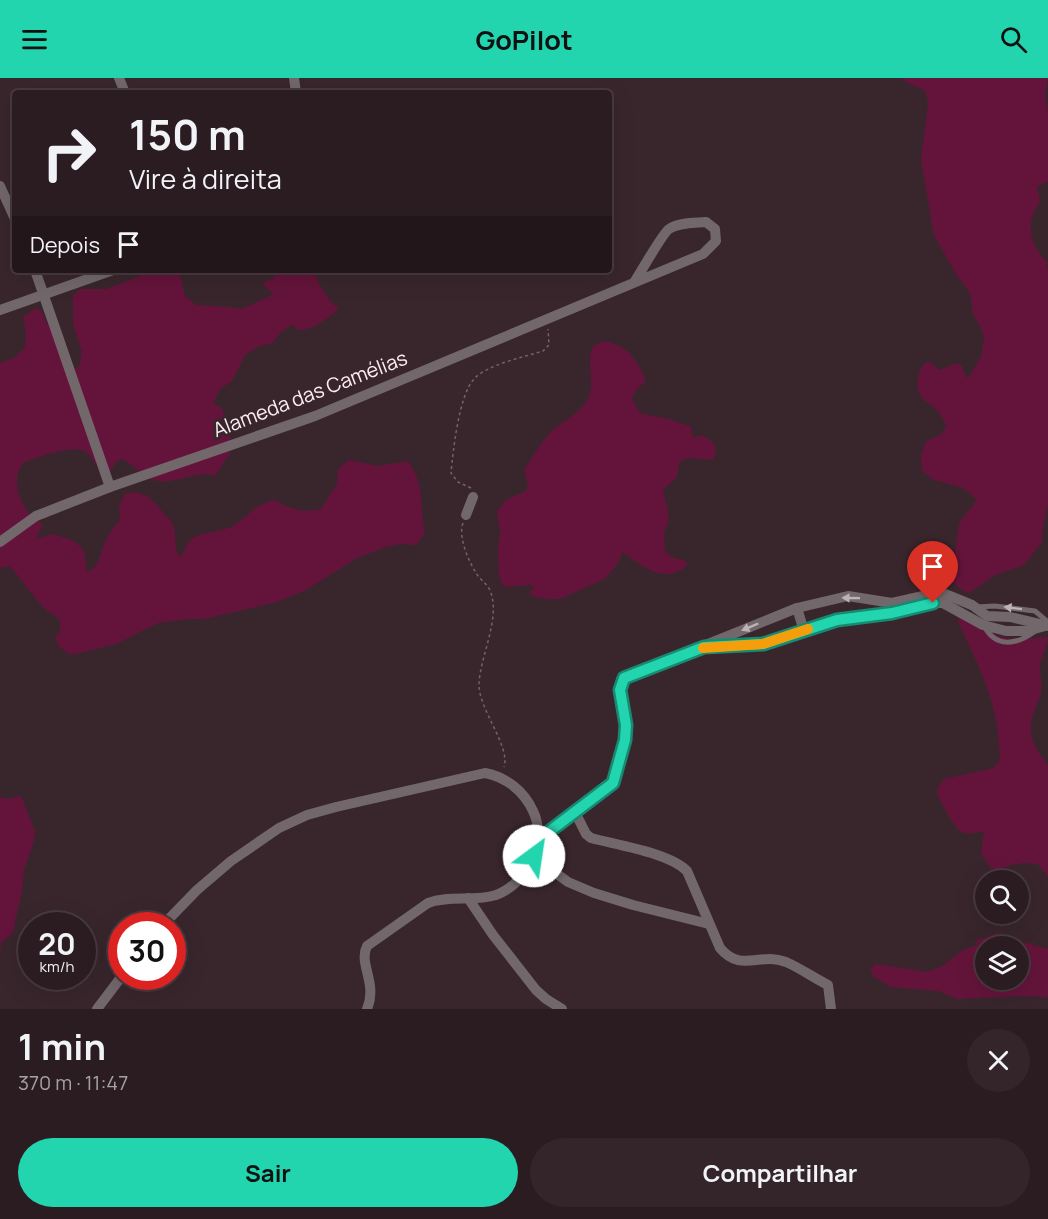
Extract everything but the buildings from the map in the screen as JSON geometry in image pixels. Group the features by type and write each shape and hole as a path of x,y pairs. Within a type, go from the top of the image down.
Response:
{"street":[{"path":"0,186 12,212"},
{"name":"Alameda das Camélias","path":"0,542 36,516 110,487 315,416 703,254 716,241 715,229 706,222 670,228 663,235 635,281"},
{"path":"36,273 110,487"},
{"path":"0,310 104,273"},
{"path":"466,514 473,497"},
{"path":"538,840 613,783 625,740 626,725 620,690 624,678 796,608 848,596 892,603 932,594 945,594 974,607 987,616 1010,617 1046,625"},
{"path":"704,647 763,644 837,620 892,613 933,603 943,603 983,625 1006,631 1027,630 1046,625"},
{"path":"796,608 804,631"},
{"path":"176,912 197,890 247,849 279,828 307,815 484,773 500,776 526,798 534,812 538,827 534,856 507,890 495,895 437,900 428,903 367,946 364,952 372,998 367,1009"},
{"path":"575,812 586,834 591,838 666,858 680,864 687,871 720,948 728,957 737,961 770,958 785,962 828,985 831,1009"},
{"path":"534,856 568,882 594,893 710,926"},
{"path":"468,898 494,935 554,1009"},
{"path":"97,1009 111,990"},
{"path":"546,999 562,1009"}],"path":[{"path":"473,497 470,487 458,482 451,473 461,406 473,379 485,371 543,351 549,345 549,332 545,319"},
{"path":"466,514 461,529 467,553 476,573 487,584 492,598 492,617 479,685 482,699 505,757 500,776"}],"shaded area":[{"path":"901,78 1048,78 1045,96 1048,111 1048,181 1037,187 1040,202 1032,218 1031,234 1037,249 1048,263 1046,267 1048,269 1048,505 1042,542 1024,565 995,575 969,593 952,581 944,561 955,553 959,523 977,500 963,488 934,480 922,471 921,456 926,441 940,435 947,426 937,410 921,396 918,380 922,367 927,362 932,363 939,370 957,363 962,366 968,378 981,357 984,338 973,314 970,293 956,274 934,235 921,160 928,104 926,92"},
{"path":"180,273 185,296 196,305 242,309 274,294 263,285 266,281 274,279 275,273 315,273 330,301 339,309 320,323 303,330 297,330 292,324 272,343 257,347 245,355 232,381 220,389 213,403 222,408 230,437 230,453 215,476 201,475 173,481 158,481 121,459 110,471 105,472 99,468 89,454 73,449 55,452 23,463 19,469 18,490 27,511 43,524 36,539 53,534 74,541 85,554 87,572 97,564 111,531 120,520 119,505 125,494 137,493 152,500 172,522 176,549 180,557 188,542 193,538 230,527 258,507 274,500 291,508 321,509 337,484 338,469 349,460 378,466 408,461 414,470 420,488 425,533 416,545 400,544 386,547 357,558 306,590 277,602 204,619 158,623 116,644 72,655 59,647 55,636 60,634 60,619 38,602 9,566 0,568 0,363 14,358 25,348 26,332 23,317 36,308 41,310 46,322 57,337 64,370 68,373 73,372 79,366 82,353 73,324 73,295 81,289 106,289 145,274"},
{"path":"604,341 619,346 629,353 645,377 645,382 636,390 632,399 640,413 691,427 694,438 701,435 713,442 716,451 713,460 691,458 682,460 679,463 677,477 663,490 669,517 664,534 665,551 672,557 686,561 687,565 679,571 662,574 645,567 622,552 619,562 605,579 560,599 532,596 530,592 534,587 531,585 508,587 502,585 499,574 500,532 497,511 506,500 526,491 528,485 524,469 555,428 575,414 587,401 591,391 591,352 593,346"},
{"path":"961,614 971,617 991,632 1008,638 1048,637 1040,665 1041,693 1033,714 1031,731 1033,742 1048,766 1048,877 1038,864 1032,863 1015,864 992,870 981,853 984,831 969,833 960,831 938,795 938,788 944,779 990,769 998,764 999,760 995,713 958,619"},
{"path":"21,796 35,831 34,841 24,870 13,932 1,943 0,954 0,797 6,799"},
{"path":"997,933 1004,936 988,936"},
{"path":"1029,944 1048,949 1048,997 957,999 938,991 891,987 874,977 870,969 876,964 927,972 943,966 961,951 975,945 975,990 1029,990"}],"slow traffic":[{"path":"703,648 763,644 808,629"}],"route":[{"path":"534,856 538,840 613,783 625,740 626,725 620,690 624,678 704,647 763,644 837,620 892,613 933,603"}]}
